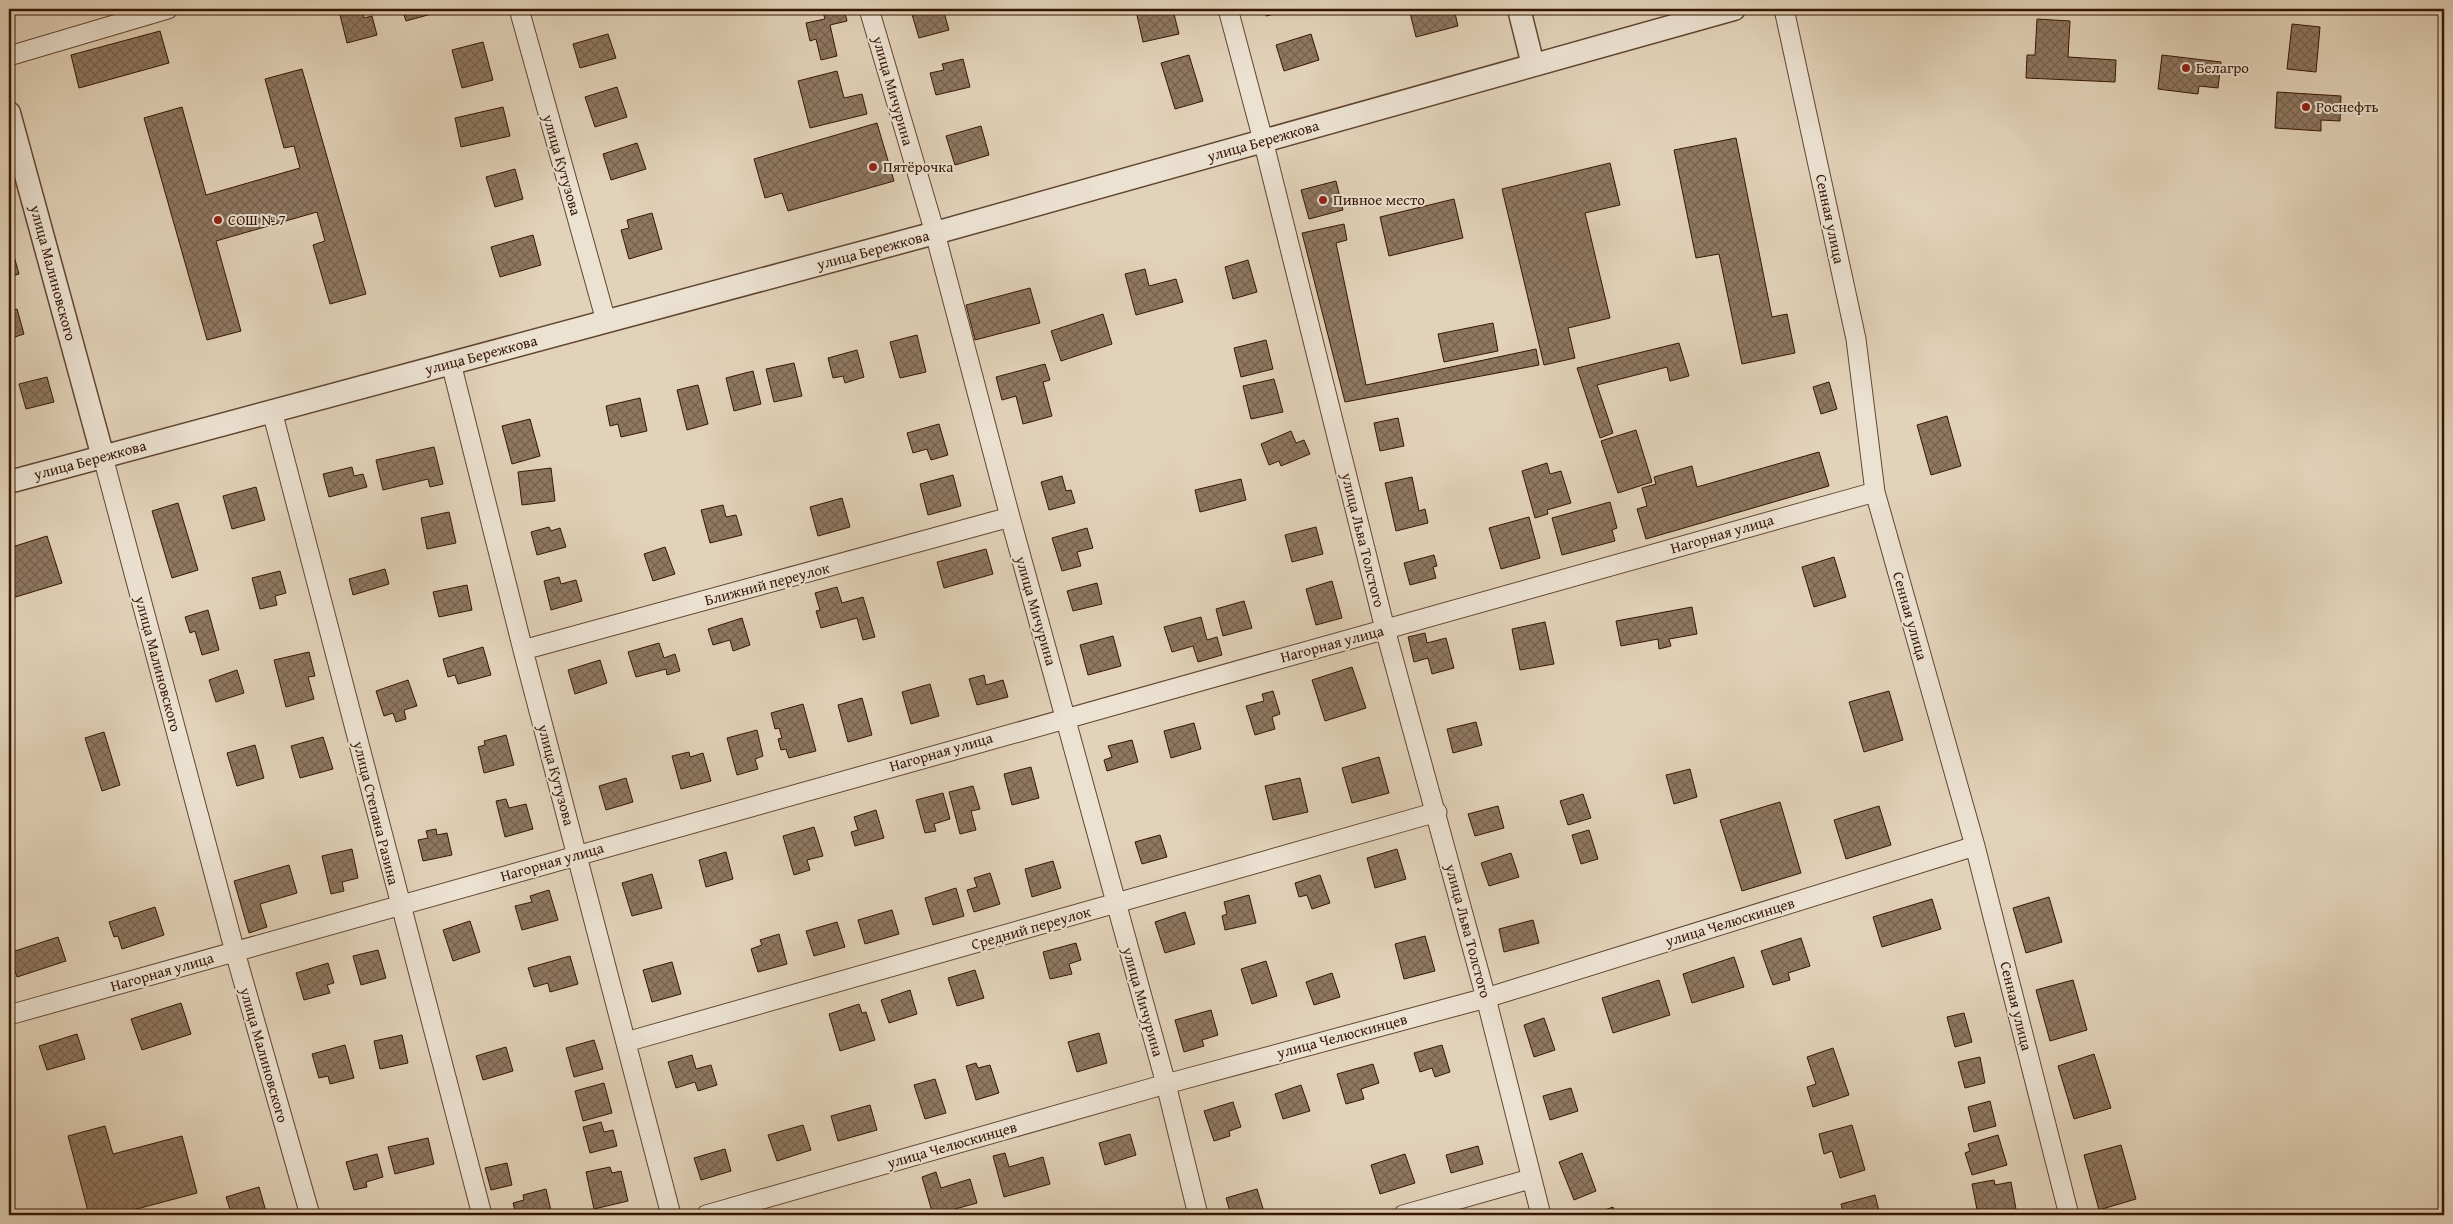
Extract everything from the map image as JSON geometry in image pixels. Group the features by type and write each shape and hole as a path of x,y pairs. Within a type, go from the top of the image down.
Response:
{"street":[{"path":"9,56 168,9"},
{"name":"улица Кутузова","path":"519,9 606,321"},
{"name":"улица Мичурина","path":"869,9 935,233 1115,904 1166,1084 1198,1215"},
{"name":"улица Льва Толстого","path":"1228,9 1264,140 1385,629 1437,812 1486,998 1530,1179 1541,1215"},
{"path":"1519,9 1533,65"},
{"name":"улица Бережкова","path":"9,482 935,233 1734,9"},
{"name":"Сенная улица","path":"1784,9 1856,339 1875,492 1975,846 2069,1215"},
{"name":"улица Малиновского","path":"9,113 103,457 234,952 310,1215"},
{"name":"улица Кутузова","path":"451,363 523,650 671,1215"},
{"name":"улица Степана Разина","path":"272,411 482,1215"},
{"name":"Нагорная улица","path":"9,1015 1066,717 1875,492"},
{"name":"Ближний переулок","path":"523,650 1010,517"},
{"name":"Средний переулок","path":"626,1042 1437,812"},
{"name":"улица Челюскинцев","path":"706,1215 1166,1084 1486,998 1975,846"},
{"path":"1403,1215 1530,1179"}],"building":[{"path":"362,9 364,18 372,16 377,35 347,43 339,11"},
{"path":"402,9 434,9 435,13 406,21"},
{"path":"822,9 844,9 847,21 830,25 837,56 821,60 816,39 810,41 806,23 825,19"},
{"path":"943,9 949,30 919,38 911,11"},
{"path":"1155,9 1157,14 1173,10 1179,34 1143,42 1136,11"},
{"path":"1265,9 1294,9 1266,16"},
{"path":"1409,9 1454,9 1458,26 1416,37"},
{"path":"2037,19 2070,21 2068,57 2116,60 2115,82 2026,78 2027,55 2035,55"},
{"path":"2292,24 2320,27 2316,72 2287,69"},
{"path":"160,31 169,63 79,88 71,55"},
{"path":"608,34 616,58 580,68 573,44"},
{"path":"1311,34 1319,60 1284,71 1276,45"},
{"path":"483,42 493,80 462,88 452,50"},
{"path":"1189,55 1203,101 1175,109 1161,63"},
{"path":"2162,55 2221,62 2218,88 2199,86 2198,94 2158,89"},
{"path":"963,59 970,87 936,95 930,73 944,70 942,64"},
{"path":"302,69 366,294 330,304 313,245 325,241 317,212 216,241 241,331 207,340 144,118 182,107 206,195 300,168 294,146 284,148 265,79"},
{"path":"837,71 844,98 862,94 867,114 810,128 798,81"},
{"path":"617,87 627,117 595,127 585,97"},
{"path":"2277,92 2341,96 2340,121 2321,120 2321,131 2275,128"},
{"path":"503,107 510,136 461,147 455,118"},
{"path":"877,123 894,181 788,211 782,193 765,198 754,159"},
{"path":"981,126 989,155 955,165 946,136"},
{"path":"1736,138 1772,317 1787,314 1795,353 1742,364 1719,254 1696,258 1674,150"},
{"path":"637,143 646,169 611,180 603,154"},
{"path":"1610,163 1620,205 1585,213 1610,318 1568,328 1575,358 1544,365 1502,189"},
{"path":"515,169 523,199 495,207 486,177"},
{"path":"1336,181 1343,210 1309,219 1301,190"},
{"path":"1454,199 1463,238 1389,256 1380,217"},
{"path":"652,213 662,249 629,259 621,230 629,228 627,220"},
{"path":"1344,224 1347,240 1336,243 1366,385 1536,349 1539,365 1345,402 1302,233"},
{"path":"533,235 541,265 500,277 491,247"},
{"path":"14,256 19,274 9,277 9,258"},
{"path":"1248,260 1257,292 1233,299 1225,267"},
{"path":"1145,269 1149,286 1176,279 1183,302 1136,315 1125,274"},
{"path":"1030,288 1040,323 975,340 966,305"},
{"path":"17,309 24,334 9,339 9,312"},
{"path":"1103,314 1112,344 1061,361 1051,331"},
{"path":"1493,323 1498,351 1444,362 1438,334"},
{"path":"917,335 926,372 900,378 890,342"},
{"path":"1266,340 1273,369 1241,377 1234,348"},
{"path":"1679,343 1689,376 1670,381 1667,367 1597,385 1613,433 1600,438 1577,368"},
{"path":"857,350 864,377 845,383 843,376 833,378 828,358"},
{"path":"794,363 802,396 774,402 766,369"},
{"path":"1045,364 1050,380 1043,382 1052,416 1023,424 1016,396 1002,400 996,377"},
{"path":"753,371 761,404 734,411 726,378"},
{"path":"47,377 54,402 26,409 19,384"},
{"path":"1274,379 1283,412 1251,419 1243,386"},
{"path":"1829,382 1837,409 1821,414 1813,387"},
{"path":"698,385 708,424 687,430 677,390"},
{"path":"640,398 647,431 621,437 618,424 610,426 606,406"},
{"path":"1947,416 1961,466 1931,475 1917,425"},
{"path":"1398,418 1404,446 1380,451 1374,423"},
{"path":"530,419 540,456 512,464 502,426"},
{"path":"939,424 948,455 931,460 927,449 913,453 907,433"},
{"path":"1636,430 1652,482 1618,493 1601,441"},
{"path":"1291,431 1296,443 1304,440 1310,454 1281,466 1279,461 1269,465 1261,444"},
{"path":"434,447 443,484 430,487 428,479 383,490 376,460"},
{"path":"1819,452 1829,486 1646,539 1637,509 1647,506 1642,488 1656,484 1654,477 1692,466 1697,487"},
{"path":"1547,463 1550,474 1561,471 1571,503 1547,510 1548,514 1535,518 1522,471"},
{"path":"352,467 354,476 363,474 367,487 329,497 323,474"},
{"path":"551,468 555,501 522,505 518,472"},
{"path":"953,475 961,506 928,515 920,484"},
{"path":"1062,476 1066,491 1071,490 1075,503 1049,510 1041,482"},
{"path":"1412,477 1419,511 1425,509 1428,523 1396,531 1385,483"},
{"path":"1241,479 1246,500 1200,512 1195,490"},
{"path":"256,487 265,520 232,529 223,496"},
{"path":"842,498 850,527 818,536 810,507"},
{"path":"1610,502 1617,528 1612,530 1615,541 1562,555 1552,518"},
{"path":"178,503 198,570 172,578 152,511"},
{"path":"723,505 726,517 736,515 742,535 710,543 701,510"},
{"path":"449,512 456,543 427,549 421,518"},
{"path":"1529,517 1540,558 1501,569 1489,528"},
{"path":"549,527 551,531 560,528 566,547 537,555 531,532"},
{"path":"1316,527 1323,554 1292,562 1285,535"},
{"path":"1087,528 1093,548 1077,552 1081,566 1062,571 1052,538"},
{"path":"47,536 62,583 9,599 9,548"},
{"path":"665,547 675,574 653,581 644,554"},
{"path":"986,549 993,574 944,588 937,562"},
{"path":"1434,555 1437,566 1433,567 1436,578 1410,585 1404,563"},
{"path":"1834,557 1846,597 1814,607 1802,567"},
{"path":"385,569 389,584 353,595 349,579"},
{"path":"280,571 286,593 275,596 277,605 260,609 252,578"},
{"path":"559,577 561,584 576,580 582,601 551,610 544,581"},
{"path":"1332,581 1342,618 1316,625 1306,589"},
{"path":"1097,583 1102,604 1073,611 1067,591"},
{"path":"467,585 472,610 439,617 433,592"},
{"path":"837,587 842,603 863,597 875,637 863,640 857,618 821,628 816,611 820,610 815,593"},
{"path":"1244,601 1252,628 1223,636 1216,609"},
{"path":"1692,607 1697,634 1669,639 1671,646 1659,649 1658,639 1621,646 1616,621"},
{"path":"208,610 219,650 202,655 195,631 190,633 185,617"},
{"path":"1201,617 1207,640 1217,637 1222,655 1198,662 1193,646 1172,652 1164,627"},
{"path":"742,618 750,645 733,651 730,640 713,645 708,629"},
{"path":"1545,622 1554,664 1520,670 1512,629"},
{"path":"1425,633 1427,643 1446,638 1454,668 1432,674 1428,658 1414,662 1408,637"},
{"path":"1113,636 1121,666 1088,675 1080,645"},
{"path":"659,643 664,658 675,654 680,671 667,675 666,669 636,677 628,652"},
{"path":"483,647 491,675 458,684 455,675 448,677 443,659"},
{"path":"309,652 315,676 308,677 314,699 286,707 274,660"},
{"path":"600,660 607,683 575,694 568,670"},
{"path":"1352,667 1366,708 1325,721 1312,680"},
{"path":"237,670 244,693 216,702 209,680"},
{"path":"984,675 986,685 1003,680 1008,697 977,705 969,679"},
{"path":"408,680 417,706 404,710 406,719 396,722 393,713 384,716 376,691"},
{"path":"930,684 939,716 911,724 902,692"},
{"path":"1273,691 1280,714 1272,717 1275,729 1255,735 1246,706 1264,701 1262,694"},
{"path":"1889,691 1903,740 1864,752 1849,702"},
{"path":"862,698 872,735 848,742 838,705"},
{"path":"803,704 816,751 789,758 786,749 781,750 778,739 782,738 779,728 775,729 771,713"},
{"path":"1476,722 1482,745 1453,753 1447,729"},
{"path":"1194,723 1201,749 1171,758 1164,731"},
{"path":"757,730 763,756 755,759 758,769 737,775 727,738"},
{"path":"104,732 120,785 102,791 85,738"},
{"path":"506,735 514,765 484,773 478,747 485,745 484,741"},
{"path":"323,737 333,769 300,778 291,746"},
{"path":"1132,740 1138,762 1107,771 1104,760 1112,757 1108,746"},
{"path":"255,745 264,778 237,786 227,753"},
{"path":"689,752 690,757 703,753 711,781 681,789 672,756"},
{"path":"1379,757 1389,793 1352,803 1342,768"},
{"path":"1031,767 1039,798 1012,805 1004,774"},
{"path":"1690,769 1697,797 1674,804 1666,775"},
{"path":"626,778 633,802 606,810 599,786"},
{"path":"1300,778 1308,812 1273,820 1265,786"},
{"path":"973,786 980,809 971,811 976,830 960,834 949,792"},
{"path":"943,793 950,819 934,824 936,831 925,833 916,800"},
{"path":"1583,794 1591,818 1568,825 1560,801"},
{"path":"506,799 509,808 526,804 533,829 505,837 496,801"},
{"path":"1780,802 1801,873 1742,891 1720,820"},
{"path":"1498,806 1504,828 1475,836 1468,814"},
{"path":"1879,806 1891,845 1846,859 1834,820"},
{"path":"876,810 884,838 855,846 851,832 858,830 854,817"},
{"path":"814,827 823,856 807,860 810,870 794,875 783,836"},
{"path":"436,829 437,835 447,833 452,855 423,861 418,840 428,838 426,831"},
{"path":"1589,830 1598,859 1581,864 1572,835"},
{"path":"1160,835 1167,857 1142,864 1135,842"},
{"path":"352,849 358,878 342,882 344,891 331,894 322,856"},
{"path":"1397,849 1406,879 1375,888 1367,858"},
{"path":"726,852 733,879 706,887 699,860"},
{"path":"1511,853 1519,877 1489,886 1481,863"},
{"path":"1053,861 1061,888 1032,897 1025,869"},
{"path":"289,865 297,893 260,904 267,927 249,933 234,881"},
{"path":"990,873 1000,904 974,912 967,890 977,887 974,878"},
{"path":"652,874 662,908 632,916 622,883"},
{"path":"1320,875 1330,903 1312,909 1307,895 1299,897 1295,883"},
{"path":"956,888 964,916 933,925 925,898"},
{"path":"549,890 558,920 522,930 515,906 532,902 530,896"},
{"path":"1249,895 1256,923 1225,930 1222,916 1227,914 1224,902"},
{"path":"2049,897 2062,942 2026,953 2013,908"},
{"path":"1932,899 1941,929 1882,947 1873,917"},
{"path":"155,907 164,935 122,949 118,936 114,937 109,922"},
{"path":"892,910 899,934 865,944 858,920"},
{"path":"1185,912 1195,944 1165,953 1155,922"},
{"path":"1533,920 1539,943 1504,952 1499,929"},
{"path":"470,921 480,952 453,961 443,930"},
{"path":"837,922 845,947 814,956 806,931"},
{"path":"779,934 787,964 758,972 751,949 762,945 760,940"},
{"path":"1425,936 1435,971 1404,979 1395,944"},
{"path":"58,937 66,961 17,977 9,953"},
{"path":"1801,938 1810,966 1788,973 1790,980 1773,985 1761,951"},
{"path":"1076,943 1081,960 1069,964 1072,974 1050,979 1043,952"},
{"path":"378,950 386,978 361,985 353,956"},
{"path":"570,956 578,984 550,992 548,983 534,987 528,968"},
{"path":"1734,957 1744,987 1692,1003 1683,974"},
{"path":"1266,961 1277,996 1252,1004 1241,969"},
{"path":"672,962 681,994 652,1002 643,970"},
{"path":"328,963 334,983 327,985 330,993 304,1000 296,973"},
{"path":"975,970 984,998 957,1006 948,978"},
{"path":"1332,973 1340,997 1314,1005 1306,982"},
{"path":"1659,980 1670,1015 1613,1033 1602,998"},
{"path":"2073,980 2087,1030 2050,1041 2036,990"},
{"path":"910,990 917,1014 889,1023 881,1000"},
{"path":"181,1003 191,1034 142,1050 131,1019"},
{"path":"859,1004 862,1013 866,1012 875,1040 840,1051 829,1014"},
{"path":"1211,1010 1218,1035 1202,1040 1204,1046 1184,1052 1175,1020"},
{"path":"1964,1013 1972,1042 1955,1047 1947,1017"},
{"path":"1544,1018 1555,1050 1534,1057 1524,1025"},
{"path":"1099,1033 1107,1063 1077,1072 1068,1042"},
{"path":"77,1034 85,1059 47,1070 39,1046"},
{"path":"402,1035 408,1063 380,1069 374,1041"},
{"path":"594,1040 603,1069 574,1077 566,1048"},
{"path":"345,1045 354,1078 330,1084 328,1076 319,1078 312,1054"},
{"path":"1442,1045 1450,1072 1435,1077 1432,1068 1420,1072 1414,1053"},
{"path":"506,1047 513,1071 483,1080 476,1056"},
{"path":"1833,1048 1849,1095 1813,1107 1807,1087 1816,1084 1807,1057"},
{"path":"2094,1054 2111,1108 2074,1119 2058,1066"},
{"path":"692,1055 696,1069 711,1065 717,1085 698,1091 695,1082 676,1088 668,1062"},
{"path":"1980,1057 1985,1083 1965,1088 1958,1062"},
{"path":"976,1063 978,1068 990,1065 999,1093 976,1100 966,1066"},
{"path":"1373,1064 1379,1083 1361,1089 1364,1099 1346,1104 1337,1074"},
{"path":"935,1079 946,1113 925,1119 914,1085"},
{"path":"604,1083 612,1113 583,1121 575,1091"},
{"path":"1301,1085 1310,1111 1283,1119 1275,1094"},
{"path":"1571,1088 1578,1111 1550,1120 1543,1096"},
{"path":"1990,1101 1996,1126 1974,1132 1968,1107"},
{"path":"1233,1102 1241,1127 1229,1131 1230,1136 1214,1141 1204,1111"},
{"path":"870,1105 877,1130 838,1141 831,1116"},
{"path":"601,1122 604,1132 613,1130 617,1146 590,1153 583,1127"},
{"path":"803,1125 811,1150 777,1161 768,1135"},
{"path":"1852,1125 1865,1170 1840,1178 1832,1151 1824,1154 1819,1134"},
{"path":"105,1126 113,1154 182,1136 197,1193 114,1215 89,1215 68,1136"},
{"path":"1130,1134 1136,1155 1105,1165 1099,1143"},
{"path":"1998,1135 2007,1165 1972,1175 1965,1153 1970,1151 1968,1144"},
{"path":"428,1138 434,1164 395,1174 388,1147"},
{"path":"2121,1145 2136,1199 2099,1210 2084,1155"},
{"path":"1478,1146 1483,1164 1451,1173 1446,1155"},
{"path":"725,1149 731,1171 701,1180 694,1158"},
{"path":"1005,1153 1009,1167 1043,1157 1050,1184 1004,1197 993,1156"},
{"path":"1582,1153 1596,1191 1574,1200 1559,1162"},
{"path":"377,1154 383,1177 366,1182 367,1187 354,1190 346,1162"},
{"path":"1405,1154 1415,1183 1380,1194 1371,1165"},
{"path":"507,1163 512,1185 491,1190 485,1168"},
{"path":"610,1167 612,1173 621,1171 628,1201 594,1209 586,1172"},
{"path":"936,1172 941,1188 970,1179 977,1203 933,1215 922,1177"},
{"path":"1994,1180 1995,1185 2011,1182 2016,1209 1978,1215 1972,1184"},
{"path":"259,1187 267,1215 232,1215 226,1197"},
{"path":"546,1189 552,1215 516,1215 513,1203 524,1200 523,1195"},
{"path":"1257,1189 1265,1215 1231,1215 1226,1198"},
{"path":"1875,1195 1880,1215 1844,1215 1841,1204"},
{"path":"1613,1207 1616,1215 1591,1215"},
{"path":"851,1211 853,1215 838,1215"}],"place":[{"name":"Белагро","path":"2186,68"},
{"name":"Роснефть","path":"2306,107"},
{"name":"Пятёрочка","path":"873,167"},
{"name":"Пивное место","path":"1323,200"},
{"name":"СОШ № 7","path":"218,220"}]}
